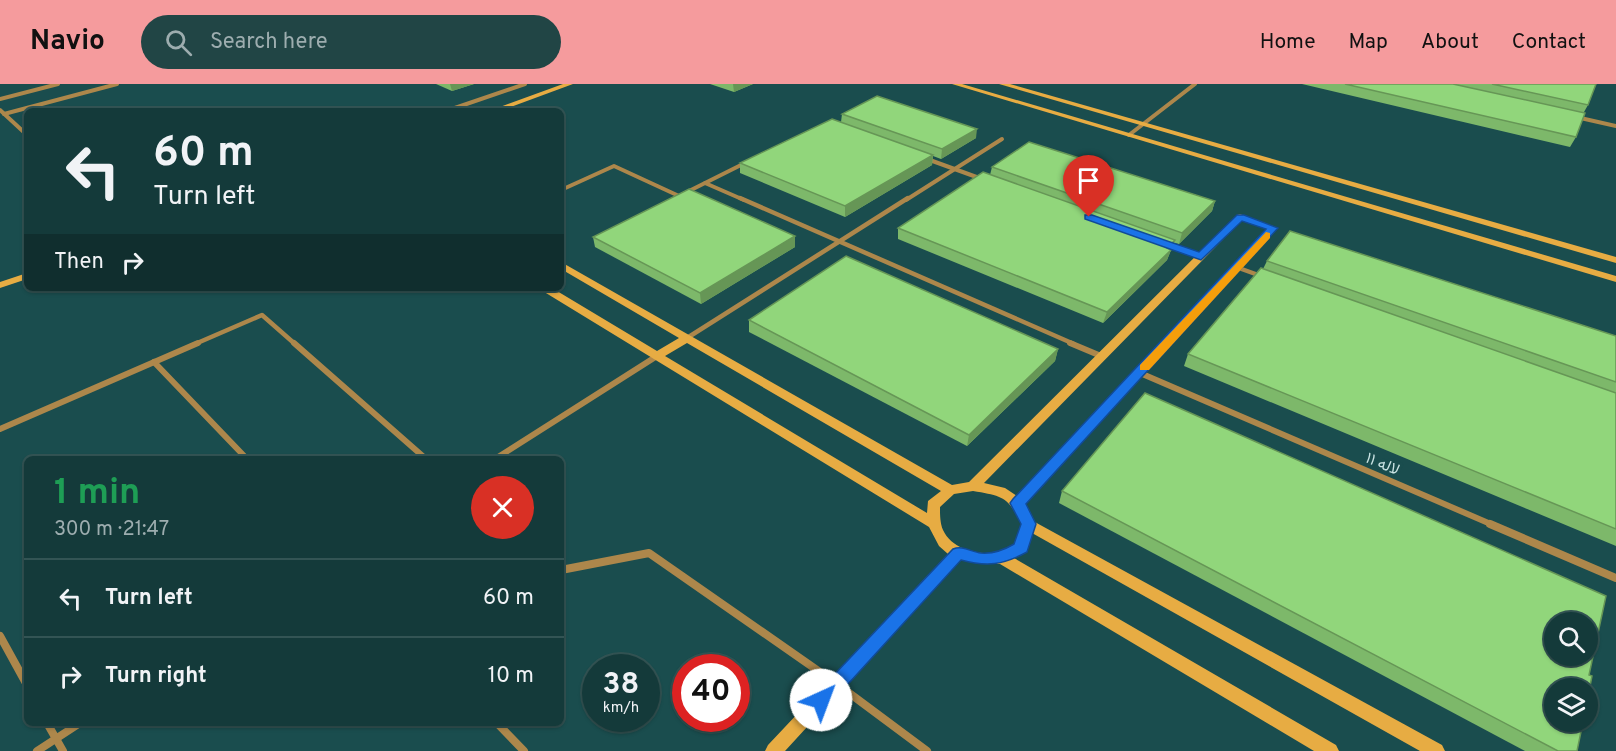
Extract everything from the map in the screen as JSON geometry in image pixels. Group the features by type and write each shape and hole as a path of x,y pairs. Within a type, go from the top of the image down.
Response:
{"street":[{"path":"0,99 58,84"},
{"path":"2,112 117,84"},
{"path":"455,108 525,84"},
{"path":"502,108 570,84"},
{"path":"955,84 1616,279"},
{"path":"1002,84 1616,260"},
{"path":"1129,135 1195,84"},
{"path":"2,112 24,132"},
{"path":"1571,116 1616,126"},
{"path":"500,456 1002,139"},
{"path":"922,157 988,181"},
{"path":"564,189 614,166 679,195 755,158"},
{"path":"705,183 1101,356"},
{"path":"973,486 1240,218 1273,228 1018,503"},
{"path":"1156,241 1201,257"},
{"path":"564,267 950,490"},
{"path":"1236,267 1270,279"},
{"path":"0,285 24,277"},
{"path":"549,291 932,523"},
{"path":"0,429 261,315 423,456"},
{"path":"154,362 244,456"},
{"name":"لاله ۱۱","path":"1140,373 1616,578"},
{"path":"1028,524 1021,548 1002,558 982,559 958,553 940,540 932,523 933,505 950,490 973,486 1000,491 1018,503 1028,524 1436,751"},
{"path":"564,569 649,553 837,684 927,751"},
{"path":"774,751 958,553"},
{"path":"1002,558 1330,751"},
{"path":"0,636 24,680"},
{"path":"49,726 63,751"},
{"path":"37,751 76,726"},
{"path":"500,726 524,751"}],"building":[{"path":"1345,84 1453,84 1585,113 1576,137"},
{"path":"1492,84 1596,84 1588,105"},
{"path":"877,96 977,129 942,149 842,114"},
{"path":"832,119 933,155 845,206 740,163"},
{"path":"1029,142 1215,201 1182,233 992,167"},
{"path":"983,172 1175,240 1167,248 1171,250 1107,312 898,228"},
{"path":"689,189 795,236 700,293 593,237"},
{"path":"1290,231 1616,336 1616,382 1267,261"},
{"path":"846,256 1058,349 969,435 749,320"},
{"path":"1261,268 1616,393 1616,529 1188,354"},
{"path":"1145,393 1606,596 1598,633 1598,612 1544,612 1544,666 1591,666 1589,675 1592,676 1592,678 1544,678 1544,732 1581,732 1577,751 1558,751 1062,491"}],"slow traffic":[{"path":"1144,368 1266,235"}],"route":[{"path":"821,700 958,553 982,559 1002,558 1021,548 1028,524 1018,503 1273,228 1240,218 1201,257 1089,217"}]}
